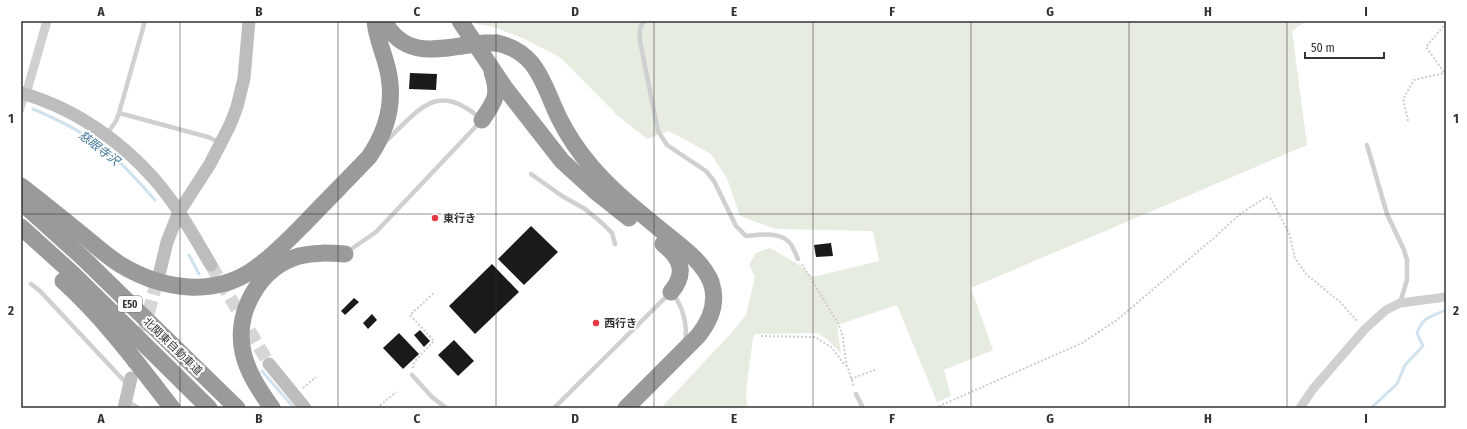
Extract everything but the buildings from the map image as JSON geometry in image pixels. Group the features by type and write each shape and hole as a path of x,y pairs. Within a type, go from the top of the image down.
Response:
{"highway":[{"path":"21,186 108,256 133,272 162,283 178,287 193,288 211,287 243,277 274,254 370,157 378,144 384,132 390,111 391,96 389,75 375,21"},
{"path":"384,21 390,31 397,38 408,45 418,48 432,50 485,43 497,43 509,45 528,57 536,68 569,136 592,168 625,200 699,263 706,273 714,294 714,304 706,326 698,336 626,408"},
{"path":"460,21 490,66 562,162 595,191 667,247 678,260 680,277 677,285 671,292"},
{"path":"482,120 493,104 496,94 496,84 490,66"},
{"name":"北関東自動車道","path":"21,202 82,257 237,408"},
{"name":"北関東自動車道","path":"21,227 79,279 209,408"},
{"path":"21,239 36,256 68,285 104,322 172,408"},
{"path":"272,408 256,384 243,352 241,330 244,312 250,298 267,275 291,260 318,253 345,254"}],"street":[{"path":"47,21 24,94 54,104 69,111 106,136 130,155 167,195 211,265"},
{"path":"160,271 168,242 179,212 210,164 230,125 241,95 249,21"},
{"path":"1300,408 1313,390 1365,328 1386,310 1400,303 1446,297"},
{"path":"269,364 305,408"},
{"path":"125,404 130,382"}],"lane":[{"path":"106,136 116,121 145,21"},
{"path":"645,21 639,30 640,41 658,131 667,145 706,171 714,181 736,226 746,236 782,236 789,242 798,259"},
{"path":"21,112 24,94"},
{"path":"345,254 376,232 482,120 470,109 460,104 448,101 429,103 370,157"},
{"path":"119,112 208,137 221,143"},
{"path":"1366,145 1386,214 1404,250 1407,260 1407,280 1400,303"},
{"path":"531,174 562,196 585,209 602,223 612,233 615,244"},
{"path":"31,284 40,291 130,382"},
{"path":"554,408 671,292 679,302 686,328 686,340 683,351"},
{"path":"412,375 432,397 446,408"},
{"path":"856,394 863,408"},
{"path":"125,404 138,408"}],"path":[{"path":"1408,121 1402,99 1414,80 1445,74 1426,47 1446,23"},
{"path":"935,408 1082,343 1117,320 1240,214 1266,197 1271,199 1289,233 1295,258 1306,274 1340,302 1365,328"},
{"path":"798,259 838,323 843,337 847,366 856,394"},
{"path":"412,375 415,360 434,340 410,315 434,292"},
{"path":"761,336 815,337 831,346 842,362 847,366"},
{"path":"851,379 877,369"},
{"path":"302,389 316,377"},
{"path":"377,408 396,392"}],"shaded area":[{"path":"473,21 1306,21 1292,31 1307,145 971,288 993,350 944,370 951,396 937,402 897,305 837,325 841,354 829,341 818,333 755,334 753,338 746,391 747,408 661,408 734,330 746,315 755,277 749,265 756,253 770,248 801,266 813,277 879,261 873,231 776,229 740,216 727,178 711,154 669,131 647,139 616,114 561,58 523,38 491,26 475,24"}],"waterway":[{"name":"慈眼寺沢","path":"33,109 73,128 103,148 112,155 155,200"},
{"name":"慈眼寺沢","path":"189,255 199,274"},
{"path":"1371,408 1397,384 1405,365 1423,346 1417,333 1422,323 1428,318 1446,310"},
{"name":"慈眼寺沢","path":"262,371 294,408"}],"tunnel":[{"path":"211,265 269,364"},
{"path":"134,368 159,273"}],"place":[{"name":"東行き","path":"435,218"},
{"name":"西行き","path":"596,323"}]}
